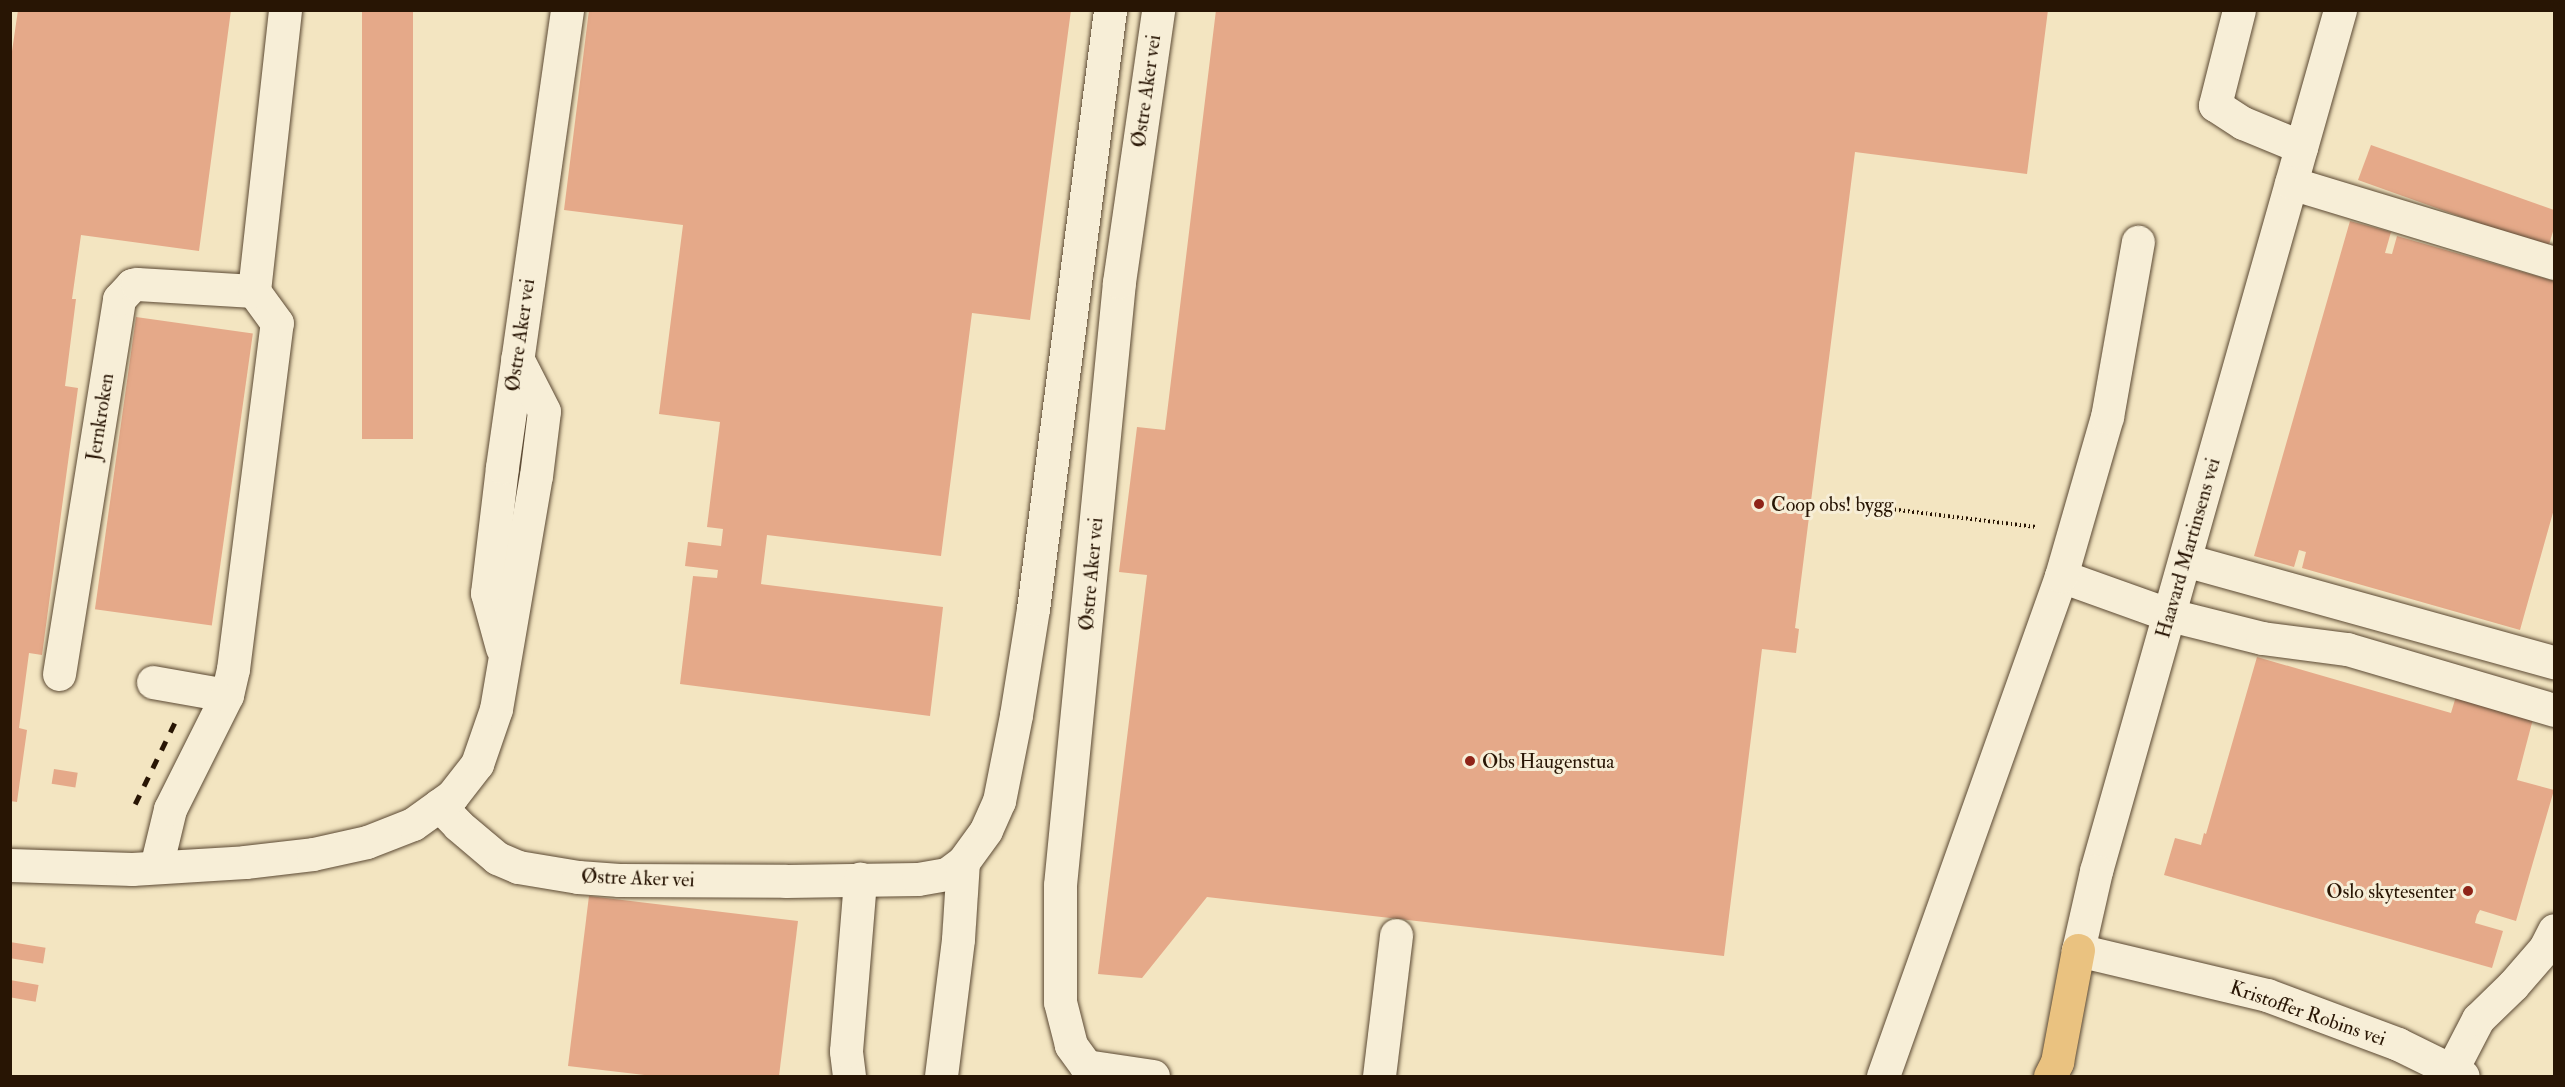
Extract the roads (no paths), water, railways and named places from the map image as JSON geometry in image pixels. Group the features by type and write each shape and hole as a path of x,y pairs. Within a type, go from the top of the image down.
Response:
{"highway":[{"path":"2055,1072 2078,950"}],"street":[{"path":"156,867 170,808 227,695 233,669 277,323 254,291 285,10"},
{"name":"Østre Aker vei","path":"567,10 517,358 544,411 536,476 496,709 477,764 452,796 440,805 458,825 497,858 518,867 619,880 785,881 918,879 947,874 963,862 986,830 999,801 1035,598 1110,10"},
{"name":"Østre Aker vei","path":"1153,1077 1086,1066 1071,1045 1060,1002 1060,885 1119,282 1158,10"},
{"path":"2239,10 2215,105 2243,123 2301,147"},
{"name":"Haavard Martinsens vei","path":"2078,950 2096,871 2340,10"},
{"path":"2291,183 2554,263"},
{"path":"1883,1077 2061,576 2107,417 2138,242"},
{"name":"Jernkroken","path":"59,674 119,299 132,285 137,284 254,291"},
{"path":"2185,560 2554,662"},
{"path":"2061,576 2170,615 2262,638 2347,649 2554,710"},
{"path":"153,682 227,695"},
{"path":"10,865 156,867 245,862 313,854 367,842 413,824 440,805"},
{"path":"941,1077 958,939 963,862"},
{"path":"849,1077 846,1051 860,879"},
{"path":"2457,1074 2478,1019 2546,948 2554,930"},
{"path":"1379,1077 1396,935"},
{"name":"Kristoffer Robins vei","path":"2078,950 2267,995 2398,1044 2457,1074"}],"railway":[{"path":"135,804 178,716"}],"place":[{"name":"Coop obs! bygg","path":"1759,504"},
{"name":"Obs Haugenstua","path":"1470,761"},
{"name":"Oslo skytesenter","path":"2468,891"}]}
